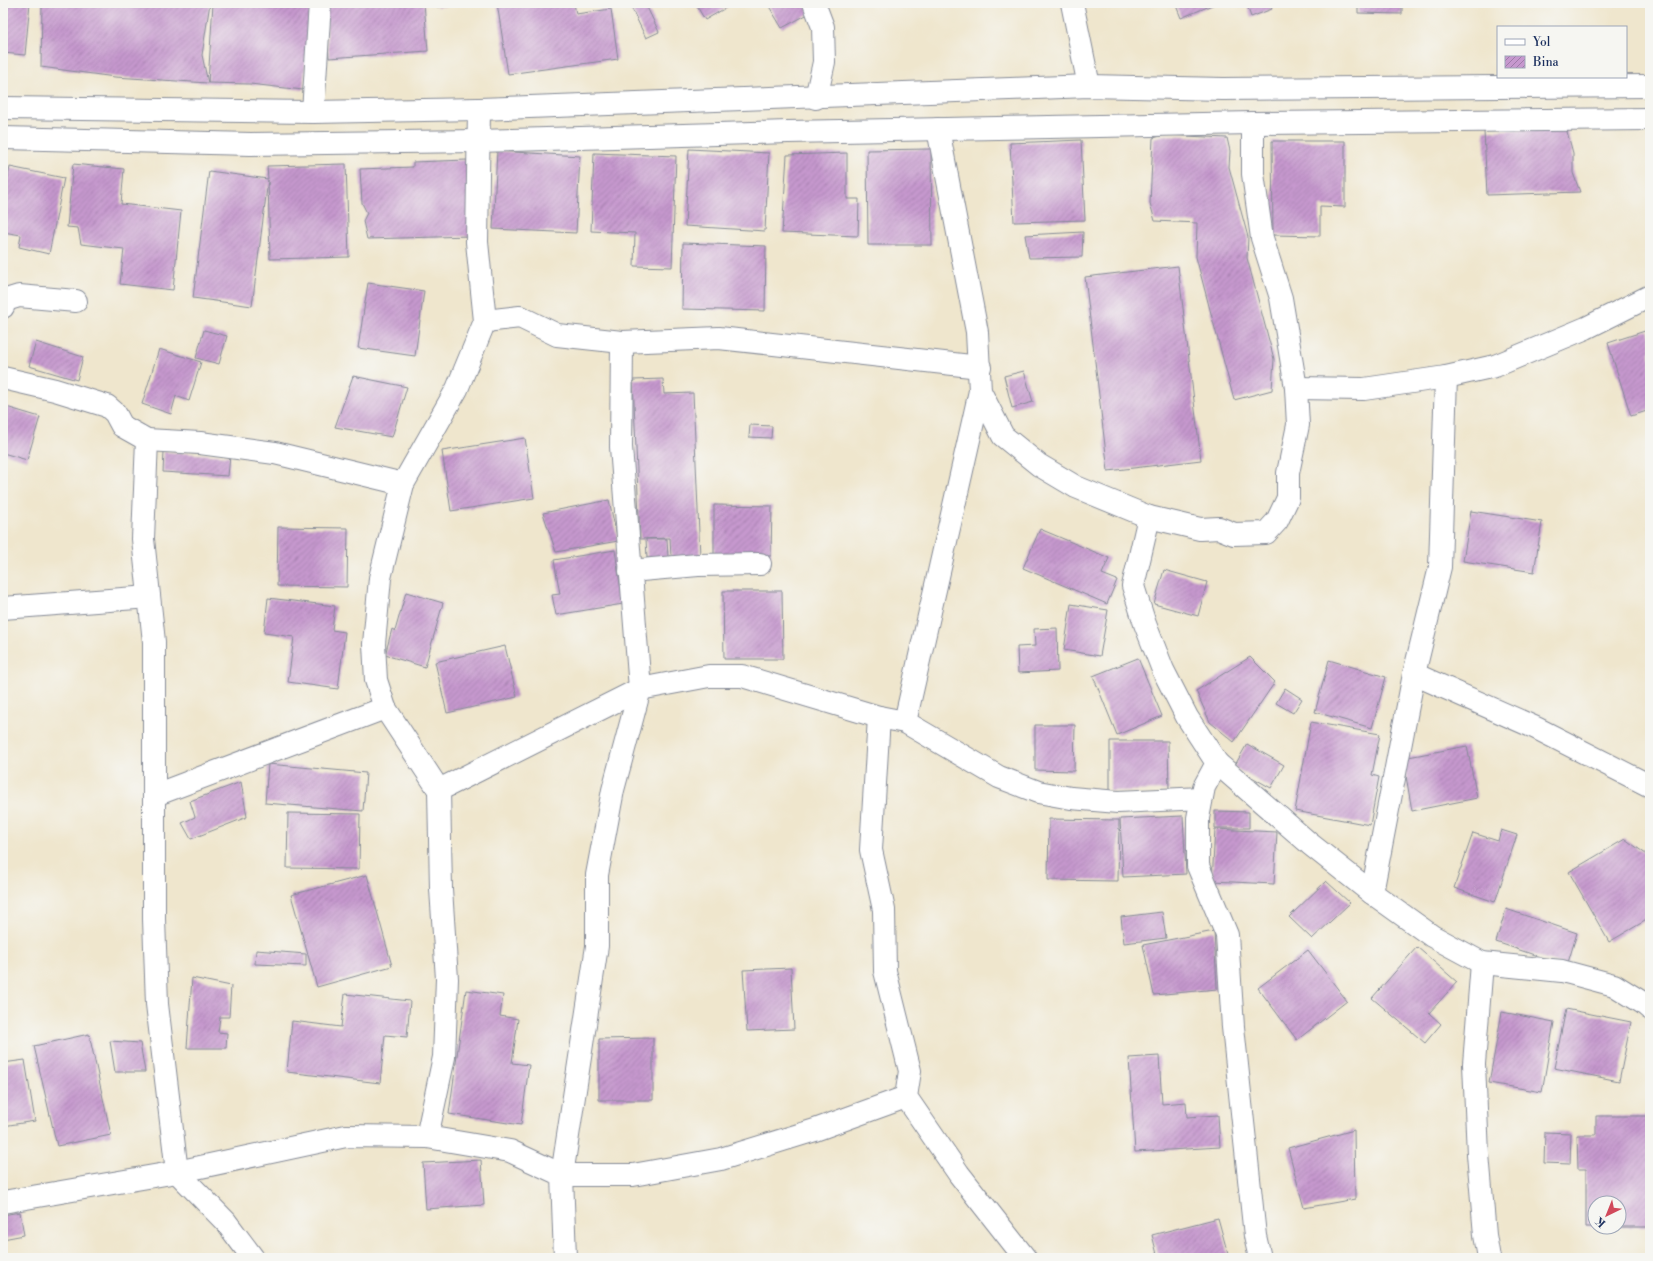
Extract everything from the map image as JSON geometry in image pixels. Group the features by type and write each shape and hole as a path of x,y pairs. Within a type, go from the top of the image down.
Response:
{"main road":[{"path":"313,112 320,3"},
{"path":"814,3 823,27 824,62 816,98"},
{"path":"1072,3 1088,86"},
{"path":"3,108 313,112 479,109 816,98 1088,86 1223,89 1650,86"},
{"path":"427,1137 444,1057 446,978 441,889 439,790 385,708 376,680 374,644 380,578 403,484 457,389 485,321 477,242 477,141 479,109"},
{"path":"3,138 251,144 477,141 938,129 1253,123 1650,119"},
{"path":"980,391 1002,436 1039,465 1076,486 1149,517 1200,529 1219,528 1234,534 1266,533 1277,521 1288,498 1288,473 1298,425 1296,388 1281,298 1262,238 1253,174 1253,123"},
{"path":"905,722 980,391 980,367 977,332 938,129"},
{"path":"3,307 6,300 19,296 76,301"},
{"path":"1296,388 1364,389 1446,378 1495,366 1586,328 1650,296"},
{"path":"485,321 520,318 557,335 622,342 720,338 980,367"},
{"path":"565,1258 562,1175 596,946 597,875 613,790 640,689 621,447 622,342"},
{"path":"3,378 55,390 107,406 115,413 122,426 147,440 200,443 275,453 403,484"},
{"path":"1372,893 1414,674 1440,567 1446,378"},
{"path":"147,440 143,539 154,642 154,919 157,1004 177,1172 226,1222 253,1258"},
{"path":"1149,517 1133,586 1145,624 1163,670 1187,717 1217,763 1310,844 1372,893 1432,936 1482,963 1562,971 1614,985 1644,1003 1650,1009"},
{"path":"630,571 698,565 760,564"},
{"path":"3,608 149,598"},
{"path":"1414,674 1536,728 1650,786"},
{"path":"439,790 640,689 709,676 742,676 879,717 905,722 999,777 1038,792 1070,798 1118,802 1202,798"},
{"path":"155,795 385,708"},
{"path":"879,717 871,850 884,910 885,971 910,1071 906,1096 959,1174 1025,1258"},
{"path":"1217,763 1204,787 1198,818 1198,866 1227,935 1233,1027 1255,1236 1260,1258"},
{"path":"1482,963 1474,1064 1478,1154 1485,1234 1489,1258"},
{"path":"3,1202 177,1172 346,1136 427,1137 510,1151 562,1175 633,1175 721,1159 815,1130 906,1096"}],"building":[{"path":"3,3 30,3 25,55 3,53"},
{"path":"42,3 210,3 202,55 208,83 115,77 41,67"},
{"path":"213,3 311,3 303,90 250,84 208,83"},
{"path":"325,3 424,3 428,51 329,58"},
{"path":"436,3 465,3 465,4 437,7"},
{"path":"497,3 574,3 576,14 611,9 618,59 508,74"},
{"path":"629,3 645,3 659,32 646,38"},
{"path":"695,3 734,3 705,20"},
{"path":"767,3 804,3 810,13 782,28"},
{"path":"1175,3 1217,3 1181,18"},
{"path":"1246,3 1269,3 1272,9 1251,17"},
{"path":"1358,3 1402,3 1402,14 1358,13"},
{"path":"1566,128 1573,153 1573,173 1580,192 1487,195 1484,131"},
{"path":"1165,135 1227,138 1230,151 1229,167 1248,237 1247,258 1274,359 1272,390 1234,400 1196,257 1197,223 1155,221 1150,203 1153,138"},
{"path":"1081,140 1085,220 1014,222 1010,143"},
{"path":"1272,141 1345,141 1345,207 1320,206 1320,236 1273,235"},
{"path":"689,149 769,153 765,231 685,226"},
{"path":"931,149 932,245 868,245 867,150"},
{"path":"497,151 580,156 576,233 493,229"},
{"path":"594,153 676,156 672,267 634,266 635,233 591,231"},
{"path":"847,153 847,199 859,199 858,236 782,233 787,155"},
{"path":"467,160 470,236 367,239 363,221 367,213 362,203 360,169 413,167 413,162"},
{"path":"73,164 124,169 121,204 181,211 173,290 120,284 124,249 81,244 78,228 67,227"},
{"path":"346,164 349,257 270,259 268,180 252,306 193,298 209,171 268,179 267,166"},
{"path":"10,167 64,178 49,254 19,247 21,235 3,232 3,200"},
{"path":"1083,232 1082,257 1029,258 1025,235"},
{"path":"683,243 766,246 765,311 682,309"},
{"path":"1178,266 1201,460 1108,471 1085,277"},
{"path":"368,283 424,291 415,356 358,348"},
{"path":"204,330 227,336 219,364 196,358"},
{"path":"1648,330 1650,336 1650,410 1631,416 1608,343"},
{"path":"36,342 83,357 77,380 29,366"},
{"path":"159,349 201,362 189,401 176,396 171,414 142,404"},
{"path":"1024,371 1033,402 1012,408 1004,376"},
{"path":"353,376 407,387 392,437 335,427"},
{"path":"663,379 664,394 693,393 700,557 671,558 670,538 640,539 633,380"},
{"path":"3,406 40,417 27,460 3,453"},
{"path":"750,425 772,426 771,438 749,437"},
{"path":"525,438 534,498 451,511 442,451"},
{"path":"164,452 230,456 228,476 163,472"},
{"path":"609,500 618,541 556,552 543,513"},
{"path":"714,505 772,506 771,556 714,555"},
{"path":"1471,511 1542,522 1534,572 1463,561"},
{"path":"278,527 348,528 347,587 277,586"},
{"path":"1040,529 1109,558 1102,574 1117,580 1107,604 1023,568"},
{"path":"646,539 667,539 668,557 647,558"},
{"path":"615,550 623,604 556,615 552,595 560,594 554,560"},
{"path":"1164,570 1207,582 1198,616 1154,604"},
{"path":"723,591 782,591 783,659 724,659"},
{"path":"406,592 443,603 425,667 385,655 392,629 395,631"},
{"path":"268,598 335,606 332,630 345,632 338,689 288,682 294,637 264,633"},
{"path":"1071,604 1108,610 1100,656 1064,650"},
{"path":"1057,628 1058,671 1018,673 1017,647 1035,646 1034,629"},
{"path":"505,646 517,697 447,713 435,662"},
{"path":"1250,657 1275,682 1234,742 1210,722 1196,691"},
{"path":"1138,658 1162,716 1117,735 1093,676"},
{"path":"1329,660 1386,677 1372,728 1315,712"},
{"path":"1285,688 1302,699 1293,713 1276,703"},
{"path":"1311,722 1380,734 1372,775 1379,777 1370,825 1295,811"},
{"path":"1035,725 1075,725 1074,771 1035,770"},
{"path":"1110,741 1168,741 1169,790 1110,791"},
{"path":"1247,744 1284,765 1271,788 1234,767"},
{"path":"1467,746 1477,798 1412,811 1403,758"},
{"path":"268,764 366,773 363,811 265,803"},
{"path":"241,782 247,817 191,839 182,823 195,817 190,801"},
{"path":"1215,811 1249,812 1249,828 1215,828"},
{"path":"288,813 360,814 359,869 287,868"},
{"path":"1183,816 1186,874 1123,877 1120,819"},
{"path":"1049,819 1119,820 1118,881 1048,880"},
{"path":"1215,829 1277,832 1274,884 1212,881"},
{"path":"1501,830 1517,835 1495,902 1454,888 1473,833 1498,841"},
{"path":"1625,839 1650,857 1650,918 1609,942 1569,872"},
{"path":"367,875 392,966 317,987 291,895"},
{"path":"1326,881 1350,903 1312,939 1289,917"},
{"path":"1506,909 1577,933 1567,966 1496,942"},
{"path":"1162,912 1166,938 1124,943 1121,917"},
{"path":"1214,931 1217,989 1154,995 1143,945"},
{"path":"1417,947 1457,982 1429,1013 1441,1024 1425,1043 1372,998"},
{"path":"256,950 306,954 306,966 255,964"},
{"path":"1308,950 1347,1001 1297,1040 1258,988"},
{"path":"791,968 794,1029 747,1031 743,970"},
{"path":"192,978 231,986 229,1017 220,1017 218,1032 227,1033 226,1048 187,1048"},
{"path":"466,990 503,995 500,1016 518,1019 512,1063 529,1065 521,1125 449,1114"},
{"path":"345,994 410,1001 407,1037 385,1035 380,1083 287,1072 292,1021 341,1027"},
{"path":"1566,1009 1631,1022 1619,1081 1554,1068"},
{"path":"1502,1012 1554,1022 1542,1092 1489,1083"},
{"path":"89,1034 111,1135 57,1146 34,1046"},
{"path":"653,1038 653,1100 599,1100 599,1039"},
{"path":"110,1041 140,1043 145,1072 115,1072"},
{"path":"1159,1056 1162,1104 1186,1102 1187,1117 1218,1115 1220,1147 1135,1152 1129,1058"},
{"path":"25,1060 35,1121 3,1126 3,1063"},
{"path":"1596,1116 1650,1116 1650,1227 1627,1227 1627,1195 1587,1195 1586,1227 1586,1169 1578,1169 1577,1135 1596,1135"},
{"path":"1354,1130 1355,1199 1304,1208 1288,1148"},
{"path":"1545,1132 1571,1133 1570,1164 1544,1163"},
{"path":"481,1160 484,1205 426,1209 423,1163"},
{"path":"20,1212 24,1235 3,1239 3,1215"},
{"path":"1218,1218 1229,1258 1158,1258 1152,1235"}]}
